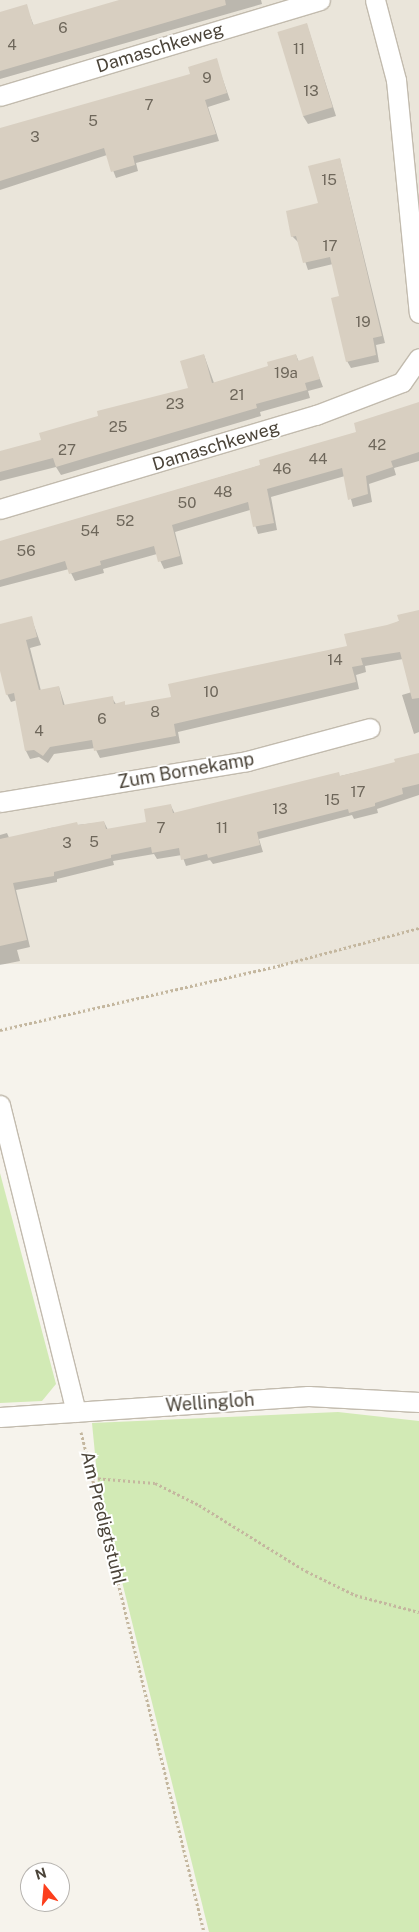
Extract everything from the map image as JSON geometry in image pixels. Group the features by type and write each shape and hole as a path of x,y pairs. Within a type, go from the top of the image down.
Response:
{"street":[{"name":"Damaschkeweg","path":"0,96 320,0"},
{"path":"375,0 396,80 419,313"},
{"name":"Damaschkeweg","path":"0,509 316,415 402,382 419,358"},
{"name":"Zum Bornekamp","path":"0,802 248,761 370,728"},
{"path":"0,1105 76,1412"},
{"name":"Wellingloh","path":"0,1417 308,1396 419,1402"}],"path":[{"path":"0,1030 281,964 419,928"},
{"name":"Am Predigtstuhl","path":"76,1412 204,1932"},
{"path":"93,1478 155,1484 199,1505 306,1571 355,1595 419,1612"}],"shaded area":[{"path":"0,0 419,0 419,964 0,964"}],"green space":[{"path":"0,1173 56,1384 42,1401 0,1403"},
{"path":"338,1412 419,1421 419,1932 209,1932 98,1485 92,1423"}],"building":[{"path":"119,0 225,0 226,5 0,71 0,12 27,4 33,25"},
{"path":"307,23 333,107 303,116 277,32"},
{"path":"217,58 227,93 205,100 216,134 133,156 135,165 111,172 104,148 0,181 0,128 190,74 188,67"},
{"path":"340,158 382,336 373,338 376,355 346,362 331,298 339,296 330,257 303,263 296,236 291,237 286,211 318,203 308,166"},
{"path":"204,354 212,383 268,366 267,362 296,354 298,361 313,356 320,379 305,383 307,390 256,404 257,408 56,467 53,458 0,472 0,451 41,440 39,433 98,416 97,411 188,388 180,361"},
{"path":"419,402 419,452 391,461 393,467 366,476 368,494 348,500 342,468 267,489 274,523 253,527 248,502 172,525 180,556 158,562 154,546 100,561 101,565 69,574 65,561 0,580 0,541 260,465 259,460 356,432 354,423"},
{"path":"419,610 419,698 412,699 400,652 361,658 363,665 352,667 356,682 174,724 176,736 94,751 92,740 50,747 43,756 34,750 25,751 14,693 6,695 0,671 0,624 32,616 37,637 26,640 39,690 59,686 63,705 113,696 114,704 125,701 125,705 171,697 168,684 347,646 344,634 387,625 399,621 397,615"},
{"path":"419,753 419,784 402,788 403,794 375,803 375,806 349,813 348,809 257,832 260,845 208,858 207,854 181,860 179,848 152,853 151,847 111,855 111,858 54,872 54,876 13,883 27,940 0,946 0,839 77,822 78,825 104,821 106,829 146,822 144,809 171,804 173,813 339,772 340,776 395,762 394,759"}]}
